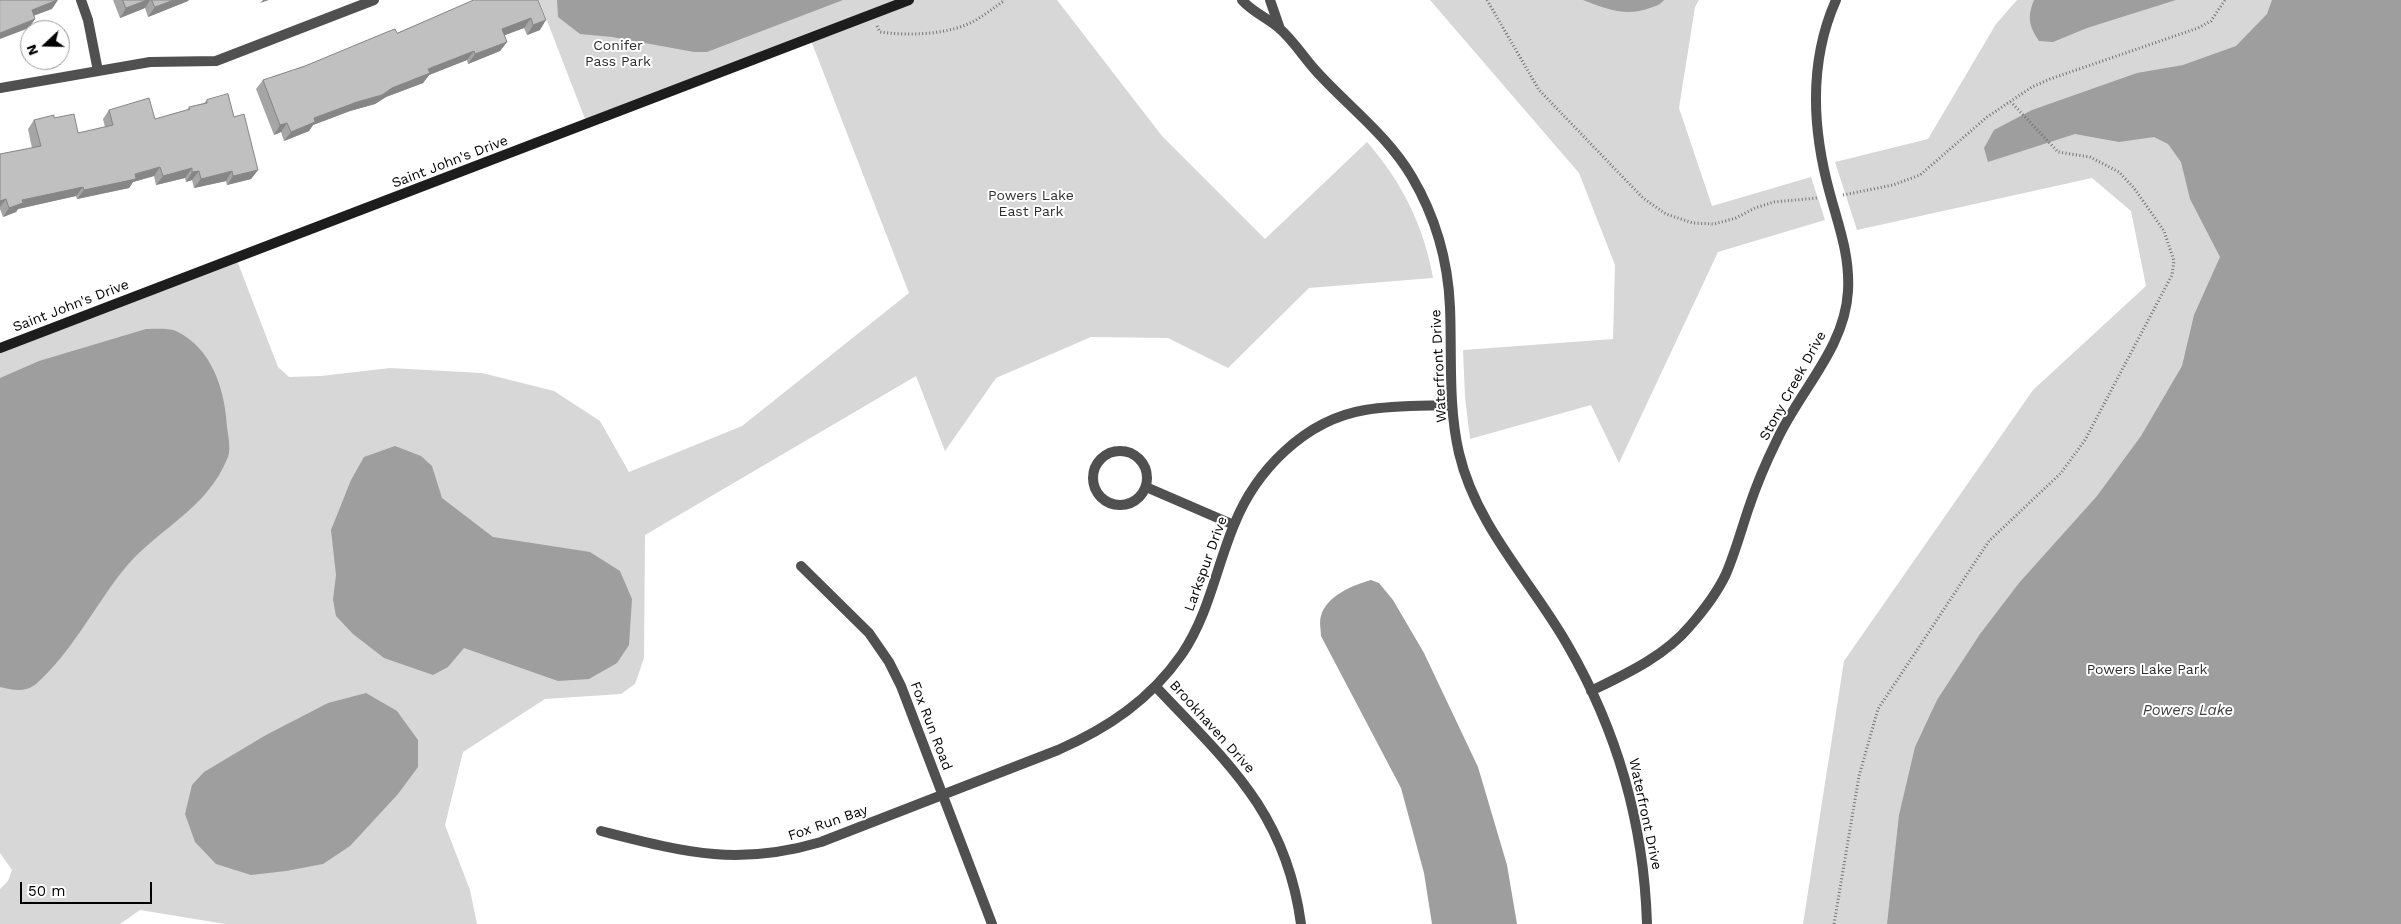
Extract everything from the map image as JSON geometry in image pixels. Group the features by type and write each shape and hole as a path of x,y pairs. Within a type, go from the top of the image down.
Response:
{"street":[{"path":"81,0 88,20 98,71"},
{"path":"0,88 162,61 216,61 356,3 374,0"},
{"name":"Waterfront Drive","path":"1242,0 1280,29 1317,72 1395,152 1412,176 1427,206 1440,240 1447,277 1452,405 1459,453 1480,510 1567,644 1592,691 1616,749 1628,788 1646,887 1647,924"},
{"name":"Waterfront Drive","path":"1270,0 1280,29"},
{"name":"Stony Creek Drive","path":"1592,691 1624,675 1662,652 1689,628 1709,603 1726,574 1749,507 1777,439 1794,407 1832,348 1843,322 1848,292 1848,263 1843,233 1822,164 1814,103 1816,69 1821,46 1836,0"},
{"name":"Saint John's Drive","path":"0,348 904,1"},
{"name":"Larkspur Drive","path":"942,795 1090,736 1124,715 1156,687 1182,654 1201,620 1234,525 1248,496 1265,471 1289,445 1324,424 1363,410 1392,406 1452,405"},
{"path":"1116,451 1134,455 1146,469 1146,487 1142,495 1128,505 1110,504 1103,500 1094,486 1095,468 1099,460 1107,454 1116,451"},
{"path":"1146,487 1234,525"},
{"name":"Fox Run Road","path":"801,566 869,633 889,662 901,686 992,924"},
{"name":"Brookhaven Drive","path":"1156,687 1239,774 1262,808 1279,840 1293,876 1301,924"},
{"name":"Fox Run Bay","path":"601,831 677,850 719,856 788,852 821,842 942,795"}],"path":[{"path":"872,14 880,32 894,34 936,31 954,29 975,21 1005,0"},
{"path":"1834,924 1859,776 1878,708 1989,541 2061,473 2085,440 2172,275 2174,261 2164,231 2134,188 2119,172 2090,157 2058,152 2011,102"}],"green space":[{"path":"539,0 1057,0 1162,136 1265,239 1367,142 1391,173 1410,206 1424,240 1433,278 1309,288 1228,368 1168,338 1091,337 996,378 945,451 916,376 645,535 644,658 635,684 621,694 545,699 463,752 445,825 470,890 477,924 225,924 140,910 120,924 0,924 0,889 8,881 12,870 0,853 0,348 236,258 278,367 289,377 321,376 390,368 482,373 554,391 600,421 629,472 742,426 909,293 810,38 587,124"},
{"path":"1430,0 1699,0 1695,7 1679,108 1712,206 1811,177 1825,220 1718,252 1619,463 1591,405 1470,439 1465,397 1463,350 1613,339 1615,265 1579,173"},
{"name":"Powers Lake","path":"2017,0 2401,0 2401,924 1803,924 1844,661 2033,390 2146,286 2131,211 2092,178 1857,230 1835,162 1928,139 1996,24"}],"water":[{"path":"557,0 843,0 707,52 694,52 612,37 580,34 558,17"},
{"path":"1583,0 1664,0 1654,7 1641,11 1624,12 1608,9"},
{"path":"2034,0 2176,0 2087,28 2053,42 2039,41 2033,31 2030,11"},
{"name":"Powers Lake","path":"2272,0 2401,0 2401,924 1887,924 1899,815 1915,747 1937,700 1980,634 2019,583 2097,496 2141,436 2182,366 2194,315 2220,257 2190,199 2181,162 2168,144 2154,137 2119,142 2075,134 1988,162 1984,148 1994,130 2032,110 2137,73 2183,65 2236,46 2267,14"},
{"path":"146,329 176,331 188,338 207,359 219,385 226,413 229,442 228,457 219,476 207,492 194,506 135,557 121,573 71,645 49,672 36,684 27,689 14,690 0,687 0,378 39,361"},
{"path":"395,446 421,456 432,466 442,498 493,537 590,552 620,571 632,599 629,645 617,663 589,679 558,681 464,648 448,667 433,675 384,658 353,634 336,616 333,600 336,575 331,530 351,480 364,457"},
{"path":"1371,580 1379,583 1393,600 1424,653 1478,767 1507,865 1517,924 1432,924 1424,873 1401,788 1321,636 1320,618 1328,603 1341,592"},
{"path":"366,693 397,711 418,740 418,767 398,794 350,846 323,864 251,875 216,864 195,842 185,814 192,785 204,772 266,735 328,703"}],"building":[{"path":"0,0 57,0 32,10 35,19 20,20 20,25 0,33"},
{"path":"123,0 147,0 126,8"},
{"path":"152,0 174,0 155,7"},
{"path":"474,0 538,0 546,20 533,25 531,18 502,29 507,42 475,54 474,51 428,69 430,73 392,88 382,95 314,118 315,122 291,132 287,123 280,125 263,80 305,66 395,29 397,33"},
{"path":"228,94 234,117 244,114 258,170 233,176 232,171 201,179 199,171 192,172 192,168 163,176 160,167 135,174 136,179 84,190 83,187 22,200 23,203 9,208 6,199 0,201 0,154 41,146 34,120 54,115 54,118 74,114 78,133 113,125 109,110 149,98 155,119 190,109 189,107 207,103 207,100"}],"park label":[{"name":"Conifer Pass Park","path":"618,54"},
{"name":"Powers Lake East Park","path":"1031,204"},
{"name":"Powers Lake Park","path":"2147,670"}]}
